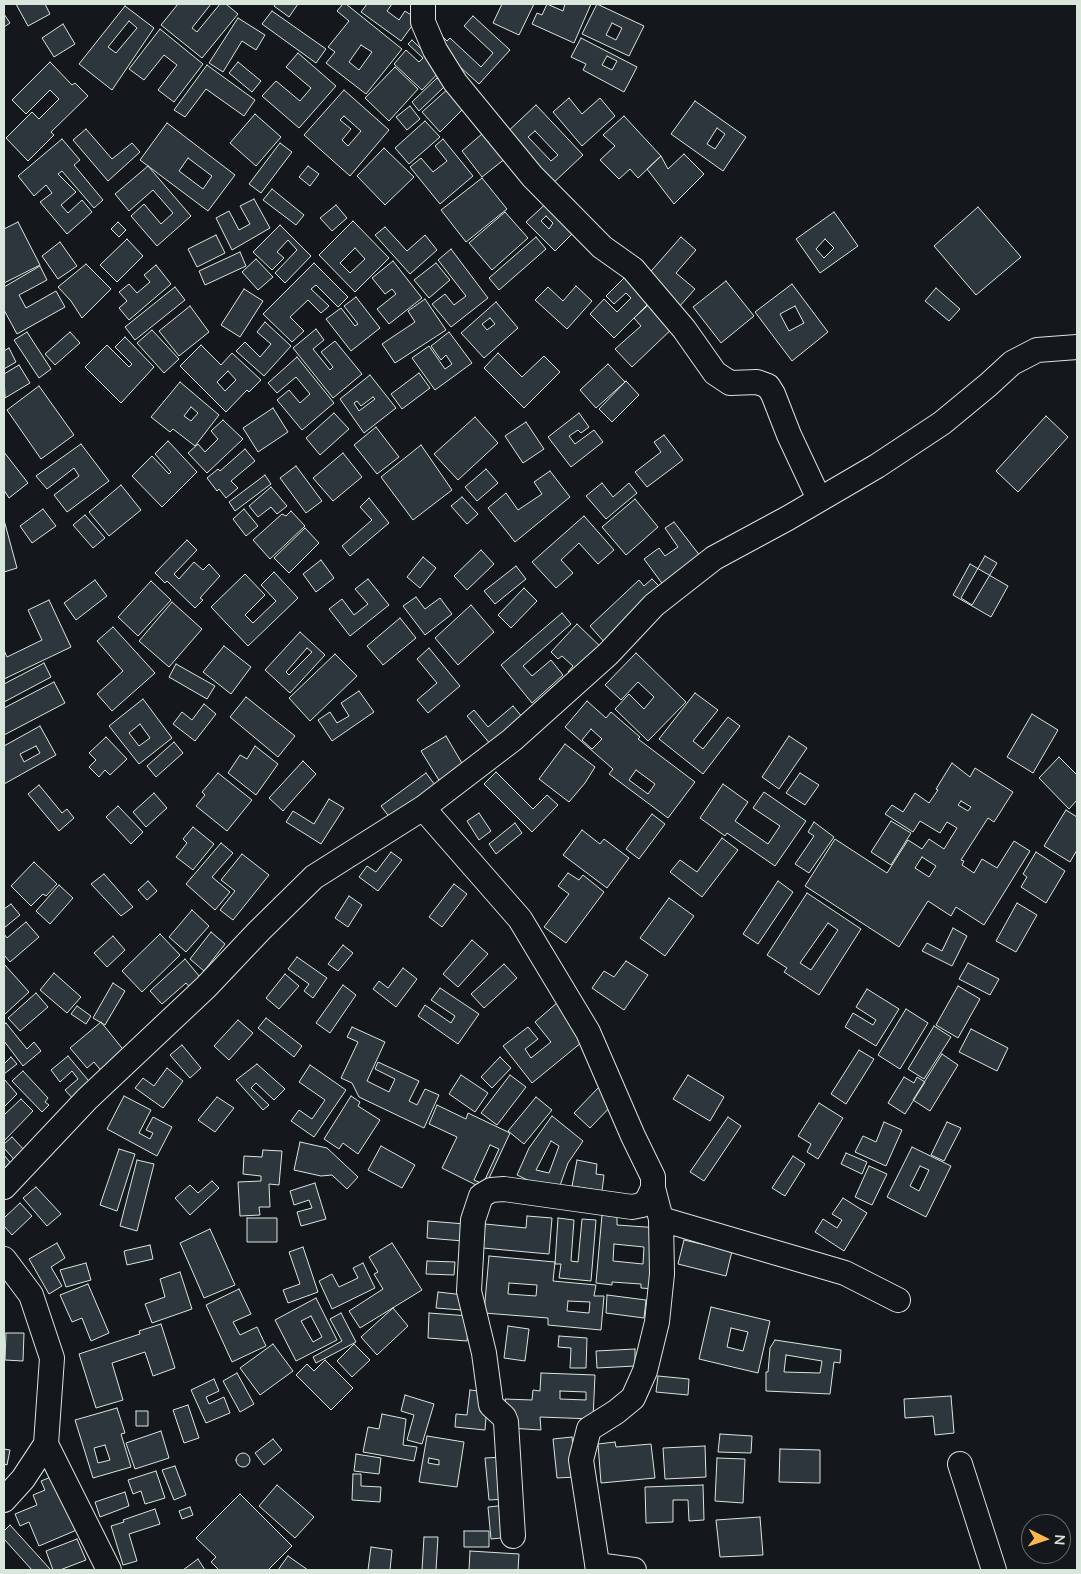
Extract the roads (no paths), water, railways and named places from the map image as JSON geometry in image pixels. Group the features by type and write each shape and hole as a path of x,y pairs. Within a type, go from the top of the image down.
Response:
{"street":[{"path":"423,4 423,22 435,50 455,82 532,176 602,247 632,269 684,329 715,373 730,383 757,382 768,386 820,499"},
{"path":"4,1187 87,1099 206,987 314,876 423,808 512,740 608,654 654,605 714,558 877,466 942,424 1012,363 1037,350 1077,346"},
{"path":"423,808 520,919 588,1032 653,1177 653,1188 661,1219 662,1274 657,1322 645,1371 633,1398 616,1412 589,1429 581,1460 598,1568 634,1570"},
{"path":"513,1536 506,1422 504,1416 492,1405 484,1352 469,1291 474,1220 481,1196 491,1190 504,1189 632,1207 642,1205 648,1199 653,1188"},
{"path":"661,1219 845,1272 898,1300"},
{"path":"4,1259 31,1295 52,1358 46,1444 24,1479 4,1500"},
{"path":"46,1444 109,1570"},
{"path":"960,1464 994,1570"}]}
